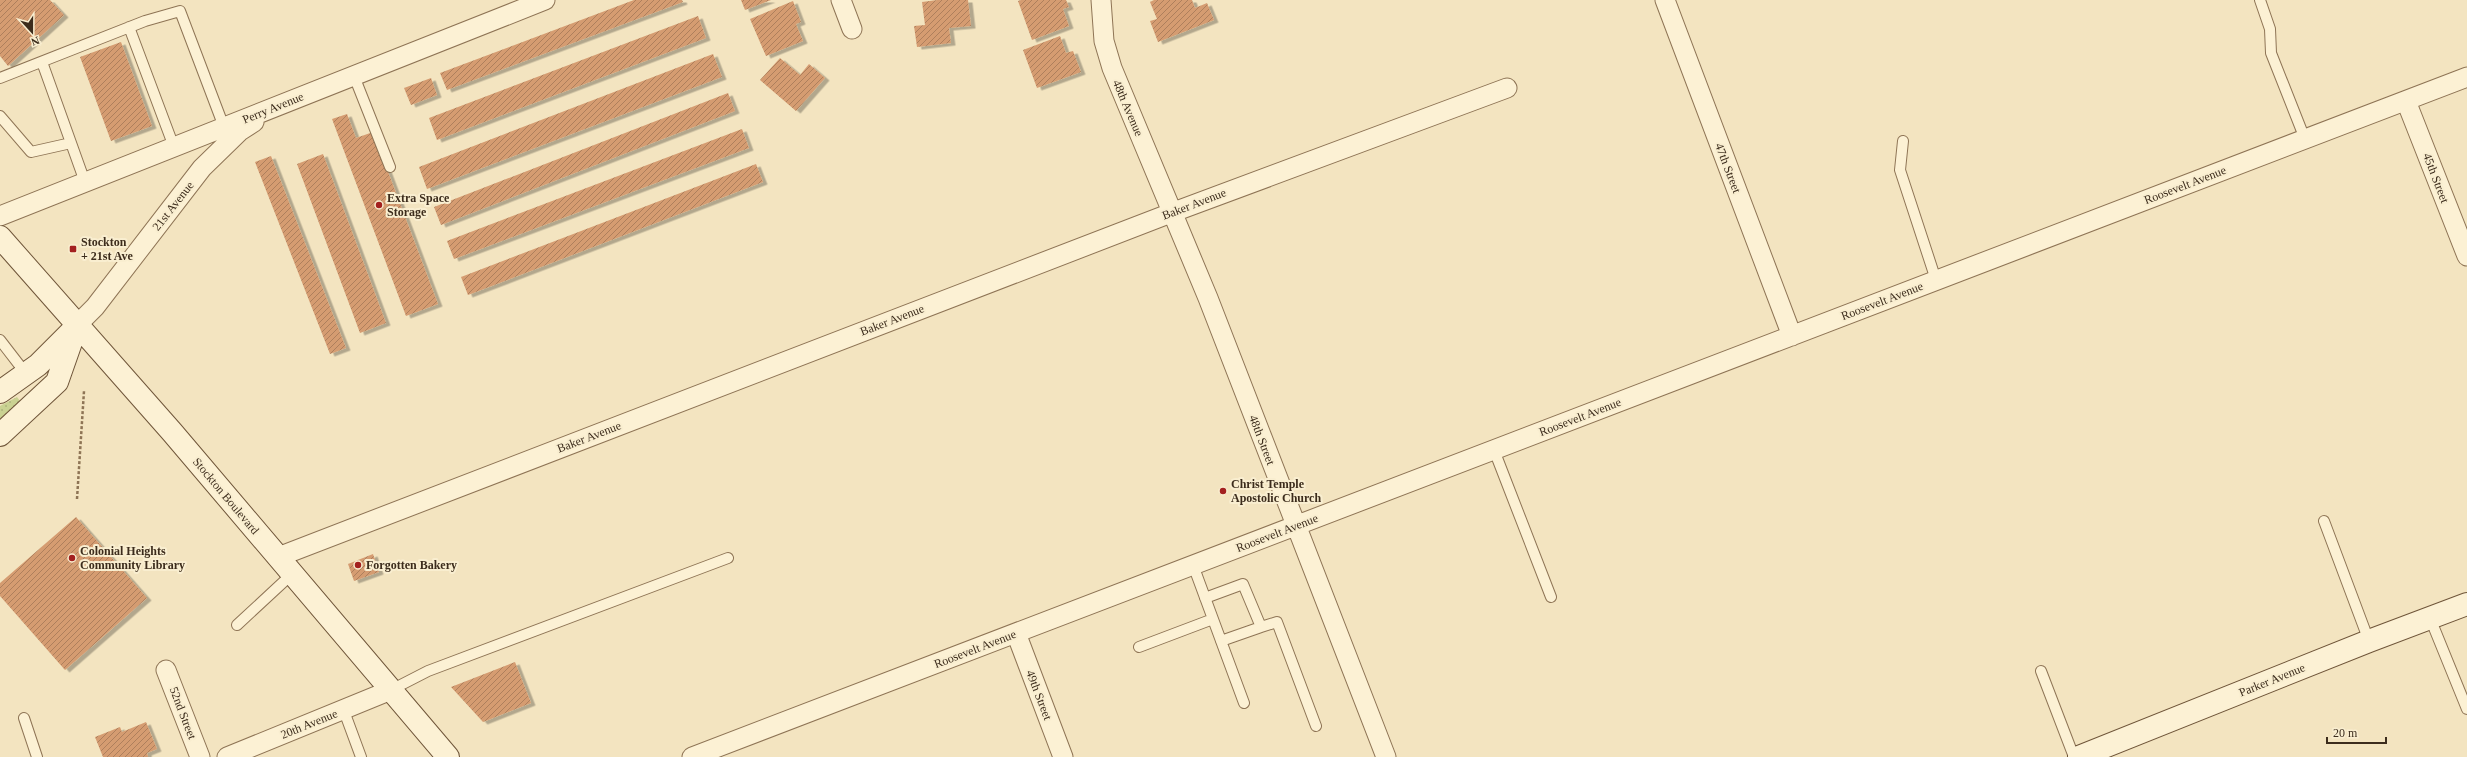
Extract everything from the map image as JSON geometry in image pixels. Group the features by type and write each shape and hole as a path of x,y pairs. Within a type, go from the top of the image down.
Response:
{"main road":[{"name":"Stockton Boulevard","path":"0,237 278,557 448,757"},
{"name":"21st Avenue","path":"0,392 27,375 56,350 77,325"},
{"name":"21st Avenue","path":"0,436 56,382 77,325"},
{"name":"Parker Avenue","path":"2079,757 2369,641 2467,604"}],"street":[{"name":"Perry Avenue","path":"0,216 545,0"},
{"path":"840,0 852,29"},
{"name":"48th Avenue","path":"1101,0 1104,41 1112,68 1172,213"},
{"name":"47th Street","path":"1665,0 1792,336"},
{"name":"Roosevelt Avenue","path":"692,757 2467,77"},
{"name":"Baker Avenue","path":"278,557 1172,213 1507,88"},
{"name":"45th Street","path":"2406,101 2467,256"},
{"name":"21st Avenue","path":"77,325 95,307 202,168 240,131 284,103"},
{"name":"48th Street","path":"1172,213 1208,298 1386,757"},
{"name":"49th Street","path":"1016,633 1063,757"},
{"name":"52nd Street","path":"166,670 200,757"},
{"name":"20th Avenue","path":"227,757 344,711 391,690"}],"lane":[{"path":"2260,0 2270,29 2271,53 2305,139"},
{"path":"0,78 129,27 180,11 224,127"},
{"path":"129,27 174,147"},
{"path":"42,62 85,182"},
{"path":"354,76 390,167"},
{"path":"0,116 31,152 71,143"},
{"path":"1903,141 1900,170 1936,280"},
{"path":"0,340 27,375"},
{"path":"1494,450 1551,597"},
{"path":"2324,521 2369,641"},
{"path":"391,690 428,671 728,558"},
{"path":"1193,565 1244,702"},
{"path":"237,625 292,574"},
{"path":"1205,598 1243,584 1261,627"},
{"path":"2430,618 2467,709"},
{"path":"1139,647 1213,619"},
{"path":"1221,641 1277,622 1316,726"},
{"path":"2041,671 2074,757"},
{"path":"344,711 361,757"},
{"path":"24,718 37,757"}],"path":[{"path":"77,499 84,391"}],"green space":[{"path":"17,397 20,401 0,419 0,406"}],"building":[{"path":"0,0 50,0 64,15 8,66 0,56"},
{"path":"634,0 682,0 683,2 447,90 440,73"},
{"path":"741,0 771,0 745,10"},
{"path":"937,0 968,0 971,26 949,28 951,43 917,47 914,26 925,25 922,2"},
{"path":"1066,0 1069,7 1063,9 1069,26 1032,40 1018,1"},
{"path":"1154,0 1192,0 1195,8 1207,3 1214,20 1158,42 1150,21 1157,19 1150,2"},
{"path":"793,1 801,22 796,24 803,41 766,56 750,19"},
{"path":"698,16 706,38 437,140 429,118"},
{"path":"1060,36 1066,53 1073,51 1081,72 1037,88 1023,50"},
{"path":"121,42 152,126 111,141 80,57"},
{"path":"713,54 722,77 427,189 419,167"},
{"path":"780,58 800,75 809,64 825,78 796,111 760,80"},
{"path":"431,78 437,95 411,105 404,88"},
{"path":"728,93 735,111 441,225 434,207"},
{"path":"347,114 356,138 373,132 438,304 406,316 332,119"},
{"path":"742,129 749,148 454,259 447,241"},
{"path":"323,154 386,323 360,333 297,164"},
{"path":"271,156 346,348 330,354 255,162"},
{"path":"756,164 763,182 468,295 461,277"},
{"path":"76,517 147,598 65,670 0,596 0,583"},
{"path":"373,554 379,572 354,581 348,564"},
{"path":"515,662 531,703 483,722 451,687"},
{"path":"146,722 157,749 147,753 148,757 103,757 95,737 120,727 122,732"}],"place":[{"name":"Extra Space Storage","path":"379,205"},
{"name":"Stockton + 21st Ave","path":"73,249"},
{"name":"Christ Temple Apostolic Church","path":"1223,491"},
{"name":"Colonial Heights Community Library","path":"72,558"},
{"name":"Forgotten Bakery","path":"358,565"}]}
